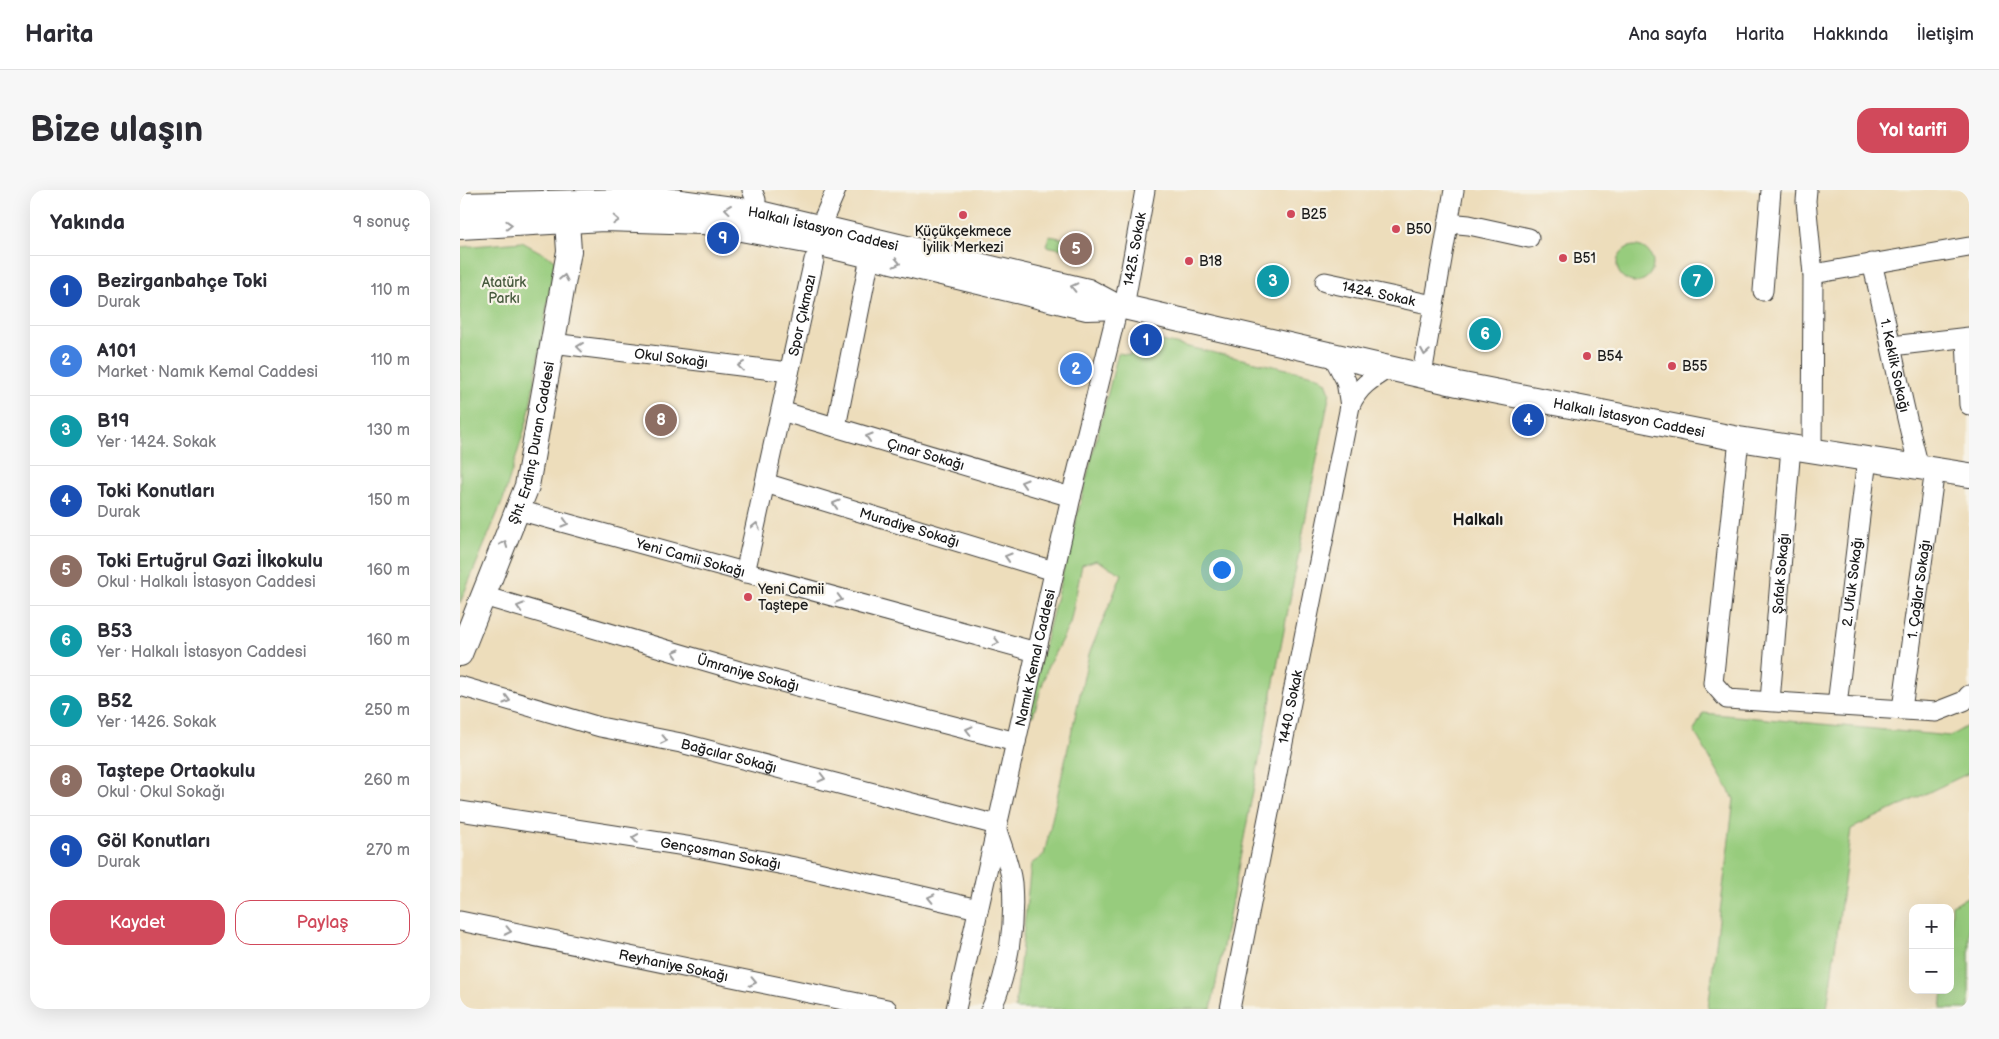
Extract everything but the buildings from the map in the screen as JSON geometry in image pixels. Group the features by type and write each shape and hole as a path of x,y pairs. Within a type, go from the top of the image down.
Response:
{"main road":[{"name":"Halkalı İstasyon Caddesi","path":"460,205 543,204 576,194 664,200 754,201 817,243 1087,308 1121,307"},
{"path":"543,204 567,222"},
{"name":"Halkalı İstasyon Caddesi","path":"460,227 604,219 703,222 1088,291 1121,307 1333,356 1422,374 1458,384 1739,439 1969,475"},
{"name":"Şht. Erdinç Duran Caddesi","path":"460,654 527,486 569,251 567,222"}],"street":[{"name":"Spor Çıkmazı","path":"745,573 817,243 836,190"},
{"name":"1425. Sokak","path":"1121,307 1145,190"},
{"name":"1424. Sokak","path":"1422,374 1454,190"},
{"path":"1763,291 1771,190"},
{"name":"Şafak Sokağı","path":"1770,701 1801,449 1813,274 1806,202 1807,190"},
{"path":"1448,223 1469,225 1529,238"},
{"path":"1813,274 1969,247"},
{"path":"836,427 870,257"},
{"name":"1. Keklik Sokağı","path":"1872,263 1892,346 1907,423 1927,468"},
{"name":"1424. Sokak","path":"1325,282 1434,306"},
{"name":"Namık Kemal Caddesi","path":"956,1009 1071,498 1121,307"},
{"path":"1892,346 1968,338 1969,405"},
{"name":"Okul Sokağı","path":"552,344 789,372"},
{"name":"1440. Sokak","path":"1333,356 1346,381 1350,406"},
{"name":"1440. Sokak","path":"1230,1009 1350,406 1356,393 1364,384 1389,368"},
{"name":"Çınar Sokağı","path":"781,411 1071,498"},
{"path":"1739,439 1713,683 1726,698 1936,712 1964,701 1969,695"},
{"name":"2. Ufuk Sokağı","path":"1837,706 1868,459"},
{"name":"1. Çağlar Sokağı","path":"1902,709 1927,468"},
{"name":"Muradiye Sokağı","path":"765,483 1054,571"},
{"name":"Yeni Camii Sokağı","path":"518,510 1036,652"},
{"name":"Ümraniye Sokağı","path":"484,596 742,672 1016,742"},
{"name":"Bağcılar Sokağı","path":"460,686 600,727 681,743 997,827"},
{"name":"Gençosman Sokağı","path":"460,811 692,847 805,869 978,909"},
{"path":"991,1009 1005,968 1012,920 1012,882 997,827"},
{"name":"Reyhaniye Sokağı","path":"460,921 887,1009"}],"green space":[{"path":"1049,236 1078,241 1076,252 1046,246"},
{"name":"Atatürk Parkı","path":"522,242 555,260 528,418 503,500 460,603 460,247"},
{"path":"1635,246 1648,251 1653,264 1648,277 1635,282 1622,277 1617,264 1622,251"},
{"path":"1135,335 1318,376 1326,382 1330,392 1211,1009 1015,1009 1031,864 1044,855 1089,654 1122,574 1096,560 1082,565 1070,624 1048,666 1033,716 1027,715 1118,353 1130,355"},
{"path":"1703,713 1950,736 1969,725 1969,773 1851,829 1827,1009 1708,1009 1734,799 1694,731"},
{"path":"1969,896 1969,1009 1941,1009 1943,994 1954,994 1954,904"}],"place":[{"name":"B25","path":"1291,214"},
{"name":"Küçükçekmece İyilik Merkezi","path":"963,215"},
{"name":"B50","path":"1396,229"},
{"name":"Göl Konutları","path":"723,238"},
{"name":"Toki Ertuğrul Gazi İlkokulu","path":"1076,249"},
{"name":"B51","path":"1563,258"},
{"name":"B18","path":"1189,261"},
{"name":"B19","path":"1273,281"},
{"name":"B52","path":"1697,281"},
{"name":"B53","path":"1485,334"},
{"name":"Bezirganbahçe Toki","path":"1146,340"},
{"name":"B54","path":"1587,356"},
{"name":"B55","path":"1672,366"},
{"name":"A101","path":"1076,369"},
{"name":"Taştepe Ortaokulu","path":"661,420"},
{"name":"Toki Konutları","path":"1528,420"},
{"name":"Yeni Camii Taştepe","path":"748,597"}],"district":[{"name":"Halkalı","path":"1478,519"}]}
